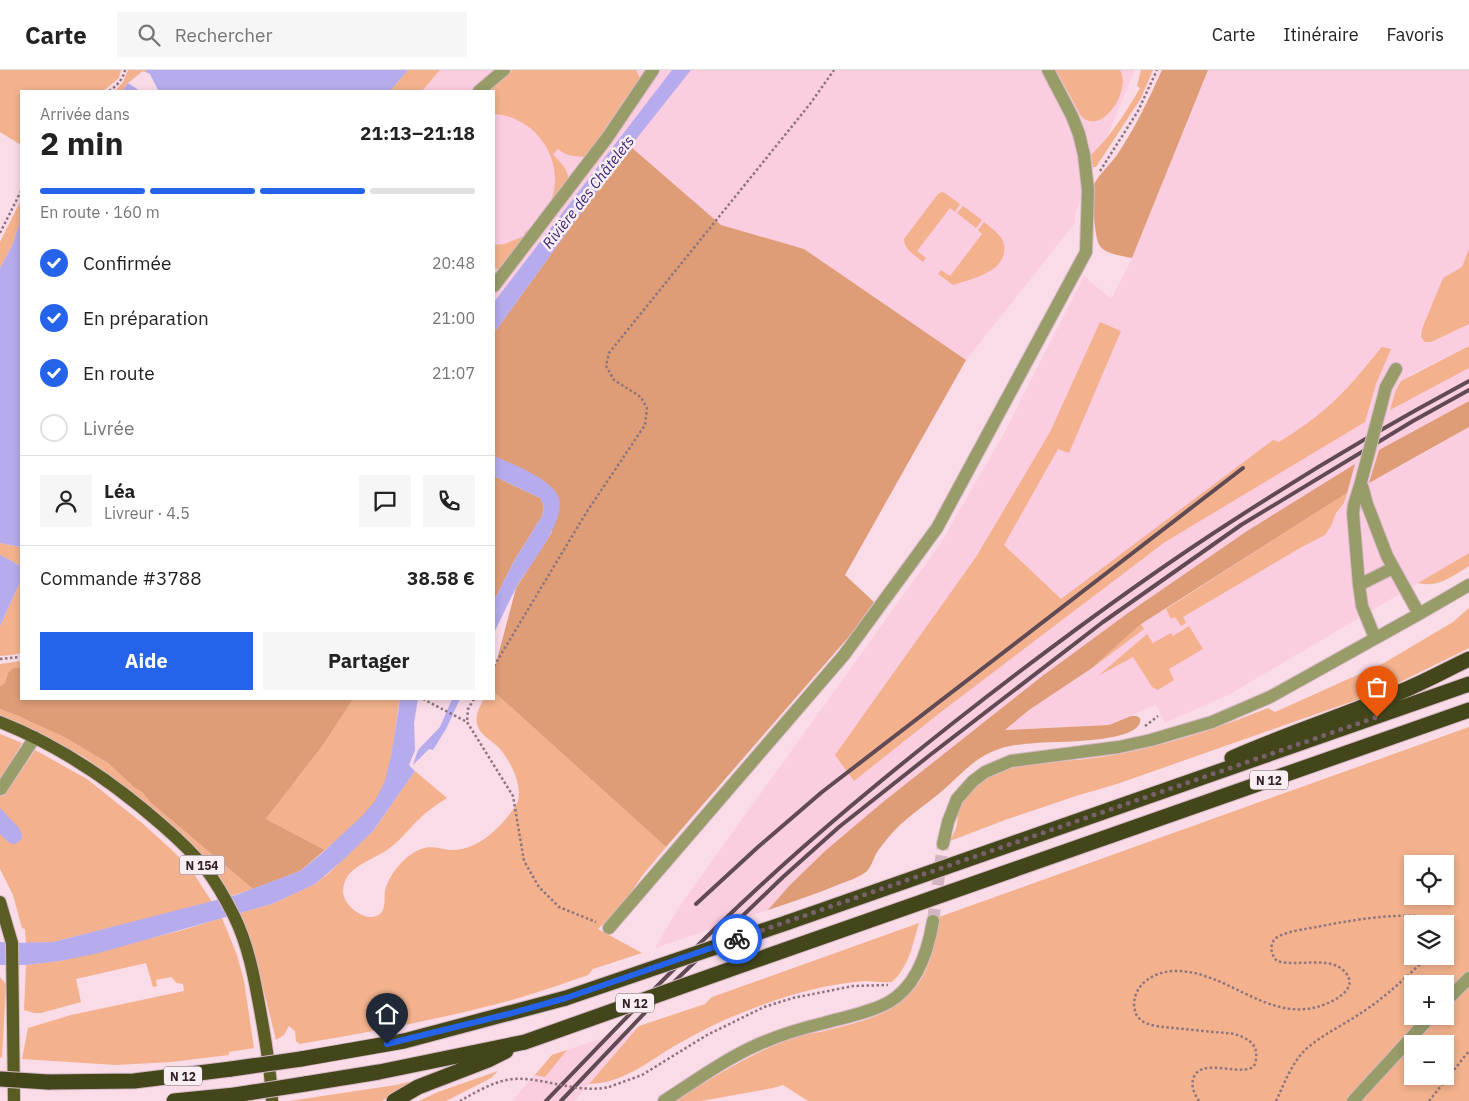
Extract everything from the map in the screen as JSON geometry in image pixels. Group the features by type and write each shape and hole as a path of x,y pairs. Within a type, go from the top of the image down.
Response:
{"highway":[{"path":"1118,807 1260,746 1409,689 1469,659"},
{"name":"N 12","path":"0,1079 48,1082 134,1081 301,1059 404,1041 566,998 1469,684"},
{"name":"N 12","path":"174,1101 235,1095 379,1072 525,1042 1469,710"},
{"path":"394,1101 418,1088 488,1060 525,1042"}],"main road":[{"name":"N 154","path":"0,722 35,737 79,761 107,780 139,804 190,851 205,868 235,918 245,945 253,973 266,1046 272,1101"},
{"path":"0,902 12,943 14,1101"}],"street":[{"path":"480,90 504,70"},
{"path":"609,928 844,655 937,528 1086,252 1088,190 1084,155 1072,116 1048,70"},
{"path":"495,285 606,138 649,72"},
{"path":"1376,638 1362,606 1353,514 1386,387 1396,369"},
{"path":"1361,482 1367,504 1393,568 1419,614"},
{"path":"1359,585 1393,568"},
{"path":"943,844 948,822 957,798 984,772 1011,761 1118,747 1151,740 1212,722 1270,697 1469,585"},
{"path":"1,789 35,737"},
{"path":"664,1101 709,1071 758,1044 811,1026 869,1010 890,1001 908,985 916,973 928,947 933,921"},
{"path":"1454,993 1469,978"},
{"path":"1353,1101 1423,1025"}],"path":[{"path":"110,90 121,80 125,70"},
{"path":"495,664 586,514 645,425 647,408 641,397 614,380 606,366 609,352 810,104 834,70"},
{"path":"1088,190 1138,111 1156,70"},
{"path":"0,233 20,194"},
{"path":"0,659 20,657"},
{"path":"425,700 467,722 513,796 524,861 539,888 559,907 609,928"},
{"path":"467,722 468,708 473,700"},
{"path":"1199,1101 1192,1085 1195,1074 1204,1068 1249,1068 1254,1065 1256,1060 1255,1048 1246,1037 1235,1034 1156,1026 1142,1021 1136,1013 1134,1001 1143,983 1160,973 1199,974 1268,1004 1296,1010 1307,1010 1321,1006 1341,996 1347,990 1347,975 1338,966 1330,963 1289,964 1277,961 1272,954 1274,939 1296,931 1367,918 1404,916"},
{"path":"1276,1101 1297,1060 1304,1052 1327,1034 1362,1013 1388,994 1419,965"},
{"path":"460,1101 493,1084 515,1079 585,1089 609,1087 642,1075 707,1035 764,1007 793,998 853,986 892,984"},
{"path":"1429,1101 1469,1051"}],"shaded area":[{"path":"0,70 121,70 119,78 104,90 20,90 20,144 0,132"},
{"path":"128,70 146,70 146,72 128,83 123,90 116,90 123,82"},
{"path":"408,70 440,70 423,90 391,90"},
{"path":"440,70 1135,70 1075,213 1075,223 966,360 804,249 721,225 619,139 495,301 495,90 423,90"},
{"path":"513,70 636,70 640,78 637,89 587,157 568,155 558,149 553,154 567,172 568,181 566,186 501,272 495,268 495,245 505,244 526,235 524,233 546,211 553,195 555,179 553,163 547,148 538,135 511,117 495,114 495,90 489,90"},
{"path":"1056,70 1120,70 1123,79 1122,89 1112,109 1105,116 1097,121 1089,121 1081,116"},
{"path":"1141,70 1153,70 1141,98 1096,167 1093,167 1091,155 1112,131 1135,97 1140,88 1137,86"},
{"path":"1162,70 1208,70 1132,258 1110,253 1100,246 1095,226 1093,190 1095,182 1117,155 1130,134"},
{"path":"1208,70 1469,70 1469,346 1408,376 1391,409 1469,368 1469,401 1379,450 1370,482 1469,427 1469,553 1230,694 1165,723 1156,705 1109,725 1005,730 1141,624 1347,493 1354,465 1128,613 1041,677 883,802 825,851 789,886 768,910 655,948 679,907 940,544 1002,437 1084,276 1111,299 1132,258"},
{"path":"631,147 721,225 804,249 966,360 845,575 874,602 852,633 666,847 495,693 495,667 516,588 552,532 537,477 495,456 495,332 599,188 622,161"},
{"path":"942,192 960,204 955,212 950,208 917,251 926,258 923,262 908,249 904,239 938,194"},
{"path":"20,202 20,222 12,246 0,268 0,242"},
{"path":"963,206 982,220 976,228 957,213"},
{"path":"984,222 996,231 1004,243 1004,253 1001,260 991,271 953,285 938,274 941,270 950,276 982,234 978,230"},
{"path":"1469,249 1469,324 1431,342 1425,342 1421,337 1422,329 1443,278 1462,267"},
{"path":"1100,322 1121,331 1069,453 1058,449 1004,545 1061,599 1273,440 1279,442 1313,419 1340,396 1382,347 1391,349 1376,384 1365,422 1165,542 941,712 854,781 835,755 976,557 1050,432"},
{"path":"1469,346 1469,368 1390,410 1401,381"},
{"path":"1469,401 1469,427 1369,483 1379,450"},
{"path":"1355,464 1347,493 1141,624 1092,668 1029,710 1005,730 1109,725 1131,716 1140,718 1138,726 1128,733 1114,737 1017,745 990,752 975,762 899,826 881,846 867,871 854,879 768,910 789,886 825,851 883,802 1041,677 1128,613 1247,531"},
{"path":"495,476 540,498 544,506 542,516 514,561 495,599"},
{"path":"1347,493 1344,503 1336,513 1325,535 1183,617 1186,623 1181,626 1175,617 1171,619 1166,609"},
{"path":"0,543 20,547 20,565 0,555"},
{"path":"1469,553 1469,566 1451,577 1432,584 1418,583"},
{"path":"20,582 20,653 0,656 0,626"},
{"path":"1469,608 1469,648 1398,683 1362,698 1117,784 1005,820 950,841 956,826 959,809 964,799 977,785 1001,771 1029,764 1086,759 1132,751 1204,732 1268,708 1275,712 1384,663 1453,622"},
{"path":"1141,624 1144,629 1092,668"},
{"path":"1189,626 1203,649 1169,669 1174,680 1158,690 1152,687 1133,657 1098,676 1147,634 1153,643 1171,633 1173,636"},
{"path":"20,661 20,668 14,668 6,676 5,683 0,686 0,664"},
{"path":"14,668 20,668 20,700 352,700 323,745 266,819 325,850 300,871 253,889 151,803 142,792 108,763 64,737 0,709 0,686 5,683 10,671"},
{"path":"495,693 666,847 642,876 621,907 598,929 642,953 593,969 588,975 545,990 464,1012 299,1044 296,1042 295,1031 289,1026 284,1035 276,1040 255,956 240,913 272,904 315,884 330,872 373,831 415,771 447,798 417,821 391,847 357,867 349,874 344,882 344,898 358,913 371,917 383,911 385,891 390,878 398,866 415,852 428,847 450,850 469,847 493,832 512,811 518,802 519,794 515,774 508,760 500,749 483,735 477,724 477,714 484,700 495,700"},
{"path":"352,700 400,700 390,764 382,789 376,801 365,815 325,850 266,819 323,745"},
{"path":"0,709 64,737 108,763 142,792 151,803 253,889 231,896 219,878 127,789 84,757 43,735 0,716"},
{"path":"1469,727 1469,1101 808,1101 783,1085 701,1101 674,1101 735,1065 782,1042 802,1035 858,1022 891,1009 904,1000 922,978 932,951 939,917"},
{"path":"0,734 22,743 0,781"},
{"path":"35,750 87,779 142,823 192,871 212,902 52,942 26,943 25,929 22,928 13,895 0,869 0,794 4,796"},
{"path":"222,918 237,955 244,981 254,1048 229,1052 229,1055 171,1062 116,1065 22,1059 28,1028 71,1015 184,991 183,984 177,983 171,977 156,980 157,986 153,987 146,963 76,979 81,1002 41,1013 34,1013 24,1010 26,965 60,961 183,930"},
{"path":"919,923 903,969 892,982 865,981 846,983 810,990 774,1001 709,1027 677,1044 633,1072 601,1083 589,1084 639,1026 705,1004 712,997"},
{"path":"0,977 6,984 2,1058 0,1057"},
{"path":"639,1026 574,1101 512,1101 552,1055"},
{"path":"567,1050 545,1077 535,1075 552,1055"},
{"path":"498,1071 491,1078 446,1101 419,1101 438,1092"},
{"path":"425,1078 402,1088 382,1101 289,1101 396,1085"}],"water":[{"path":"146,70 408,70 391,90 123,90 128,83 143,71 146,72"},
{"name":"Rivière des Châtelets","path":"672,70 691,70 637,138 622,161 599,188 495,332 495,301"},
{"path":"20,222 20,547 0,543 0,268 12,246"},
{"path":"495,456 530,472 547,483 558,496 560,506 558,517 552,530 516,588 495,631 495,599 514,561 542,516 544,506 540,498 495,476"},
{"path":"0,555 20,565 20,582 0,626"},
{"path":"400,700 418,700 414,723 415,750 409,765 415,771 373,831 315,884 272,904 99,953 60,961 26,965 0,965 0,942 52,942 61,940 236,895 300,871 363,815 375,801 385,781"},
{"path":"452,700 460,700 446,729 433,750 429,749 413,765 418,750 440,727"},
{"path":"0,808 19,828 22,838 19,842 13,844 0,834"}],"pier":[{"path":"143,71 150,74 158,90 138,90 128,83"}],"tunnel":[{"path":"933,921 943,844"}],"railway":[{"path":"546,1101 657,986 743,902 838,817 953,723 1094,616 1203,540 1324,463 1469,381"},
{"path":"561,1101 676,980 783,877 839,827 930,755 1103,622 1241,525 1413,421 1469,390"},
{"path":"696,904 822,792 1243,468"}],"way so far":[{"path":"737,939 1377,717"}],"route":[{"path":"387,1044 566,998 737,939"}]}
